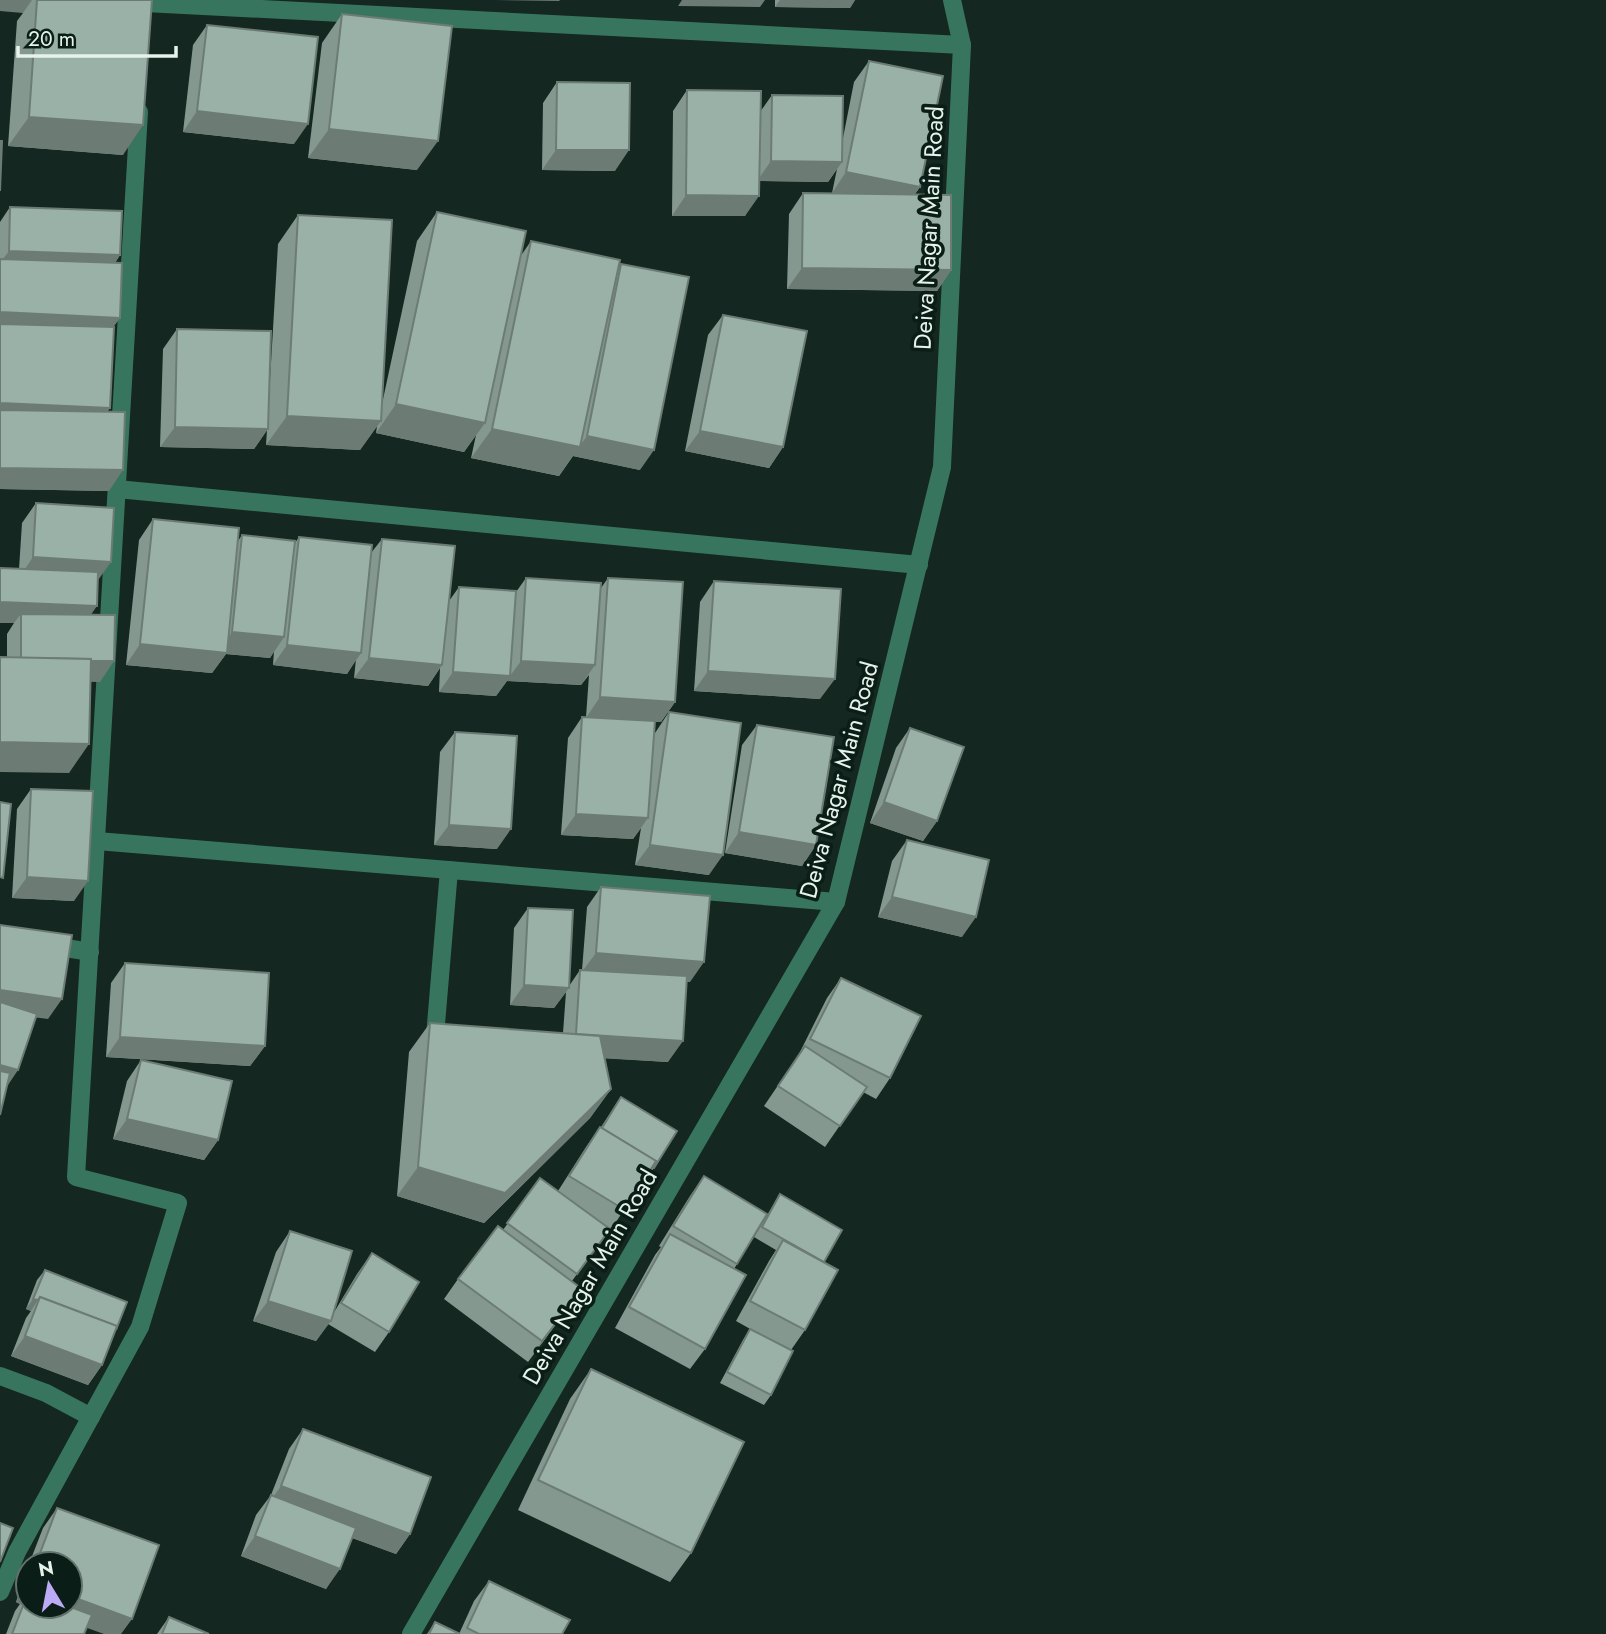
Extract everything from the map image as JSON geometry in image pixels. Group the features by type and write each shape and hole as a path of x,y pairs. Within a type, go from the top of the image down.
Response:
{"street":[{"name":"Deiva Nagar Main Road","path":"411,1634 836,902 942,467 962,45 952,0"},
{"path":"144,7 962,45"},
{"path":"0,1592 17,1552 140,1327 178,1203 76,1177 139,100"},
{"path":"117,489 919,565"},
{"path":"97,841 836,902"},
{"path":"435,1036 449,870"},
{"path":"0,937 90,952"},
{"path":"0,1376 46,1393 91,1417"}],"building":[{"path":"37,0 152,0 143,125 29,117"},
{"path":"342,14 452,26 438,141 329,129"},
{"path":"207,25 318,37 308,124 197,111"},
{"path":"869,61 943,76 920,187 846,172"},
{"path":"557,82 630,83 629,150 556,150"},
{"path":"687,90 761,91 759,196 686,195"},
{"path":"772,95 843,96 842,162 771,161"},
{"path":"0,141 2,141 0,191"},
{"path":"803,193 951,195 951,270 802,268"},
{"path":"10,207 122,211 120,255 9,251"},
{"path":"437,212 526,231 485,423 396,404"},
{"path":"298,215 392,220 381,421 287,416"},
{"path":"531,241 620,260 580,447 492,429"},
{"path":"0,259 122,263 120,318 0,312"},
{"path":"621,264 689,277 654,450 587,436"},
{"path":"723,315 807,331 783,447 700,431"},
{"path":"0,324 114,327 110,408 0,403"},
{"path":"177,329 271,331 268,429 175,427"},
{"path":"0,410 125,412 123,470 0,468"},
{"path":"36,503 114,508 111,562 33,557"},
{"path":"153,519 239,528 227,653 140,644"},
{"path":"242,535 295,541 284,637 232,632"},
{"path":"299,537 372,545 361,653 287,645"},
{"path":"382,539 455,546 442,665 369,658"},
{"path":"0,568 98,572 97,606 0,602"},
{"path":"526,578 601,583 595,665 521,661"},
{"path":"608,578 683,582 675,702 600,697"},
{"path":"714,581 841,589 835,679 708,671"},
{"path":"459,587 516,591 510,676 453,672"},
{"path":"21,614 115,615 114,661 21,658"},
{"path":"0,657 91,659 89,744 0,742"},
{"path":"669,712 741,723 723,855 650,845"},
{"path":"582,717 655,721 648,818 576,814"},
{"path":"757,725 834,737 816,845 739,832"},
{"path":"910,728 964,747 937,821 884,802"},
{"path":"455,732 517,736 511,829 449,825"},
{"path":"31,789 93,791 88,881 27,877"},
{"path":"0,802 11,804 3,878 0,877"},
{"path":"907,840 989,860 976,917 892,897"},
{"path":"601,887 710,896 704,962 596,953"},
{"path":"528,908 573,910 569,988 524,985"},
{"path":"0,925 72,935 62,999 0,990"},
{"path":"125,963 269,973 265,1046 120,1037"},
{"path":"580,970 687,976 683,1041 576,1034"},
{"path":"841,978 921,1016 890,1078 810,1039"},
{"path":"0,1002 37,1014 18,1070 0,1065"},
{"path":"430,1023 600,1036 611,1089 505,1193 418,1167"},
{"path":"805,1046 867,1087 840,1126 778,1086"},
{"path":"141,1060 232,1081 218,1140 127,1119"},
{"path":"0,1071 10,1073 0,1115"},
{"path":"621,1097 677,1131 654,1168 652,1167 656,1161 602,1128"},
{"path":"600,1127 656,1161 625,1210 569,1176"},
{"path":"704,1176 767,1214 737,1264 673,1226"},
{"path":"540,1178 610,1229 577,1274 507,1223"},
{"path":"780,1194 842,1230 824,1262 762,1227"},
{"path":"498,1226 582,1289 542,1341 458,1279"},
{"path":"290,1231 352,1251 331,1321 268,1301"},
{"path":"670,1234 746,1275 705,1349 629,1307"},
{"path":"783,1240 838,1270 805,1330 750,1301"},
{"path":"372,1253 419,1282 389,1332 341,1303"},
{"path":"45,1270 127,1302 116,1330 117,1326 40,1297 38,1300 33,1299"},
{"path":"40,1297 117,1326 102,1365 25,1336"},
{"path":"750,1329 793,1351 771,1395 727,1372"},
{"path":"591,1369 744,1442 691,1553 538,1480"},
{"path":"303,1429 431,1477 410,1534 281,1486"},
{"path":"271,1495 356,1528 340,1569 255,1536"},
{"path":"57,1508 159,1545 132,1619 84,1601 84,1550 41,1550"},
{"path":"0,1523 13,1528 0,1562"},
{"path":"489,1581 570,1620 562,1634 479,1634 467,1628"},
{"path":"84,1612 92,1615 84,1634 12,1634 17,1620 84,1620"},
{"path":"169,1617 209,1634 162,1634"},
{"path":"435,1622 460,1634 429,1634"}]}
